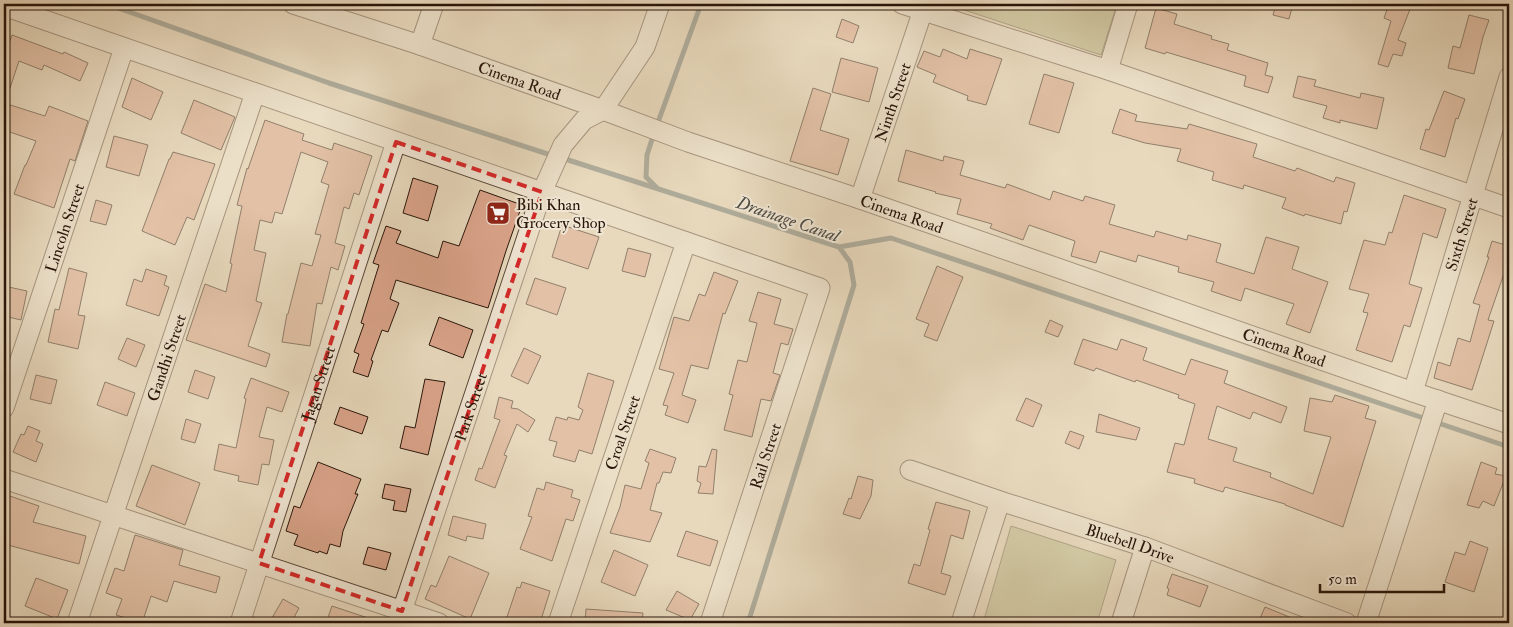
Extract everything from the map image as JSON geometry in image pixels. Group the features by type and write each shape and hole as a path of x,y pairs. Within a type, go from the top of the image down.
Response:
{"street":[{"name":"Cinema Road","path":"293,4 420,45 688,142 860,199 1509,424"},
{"path":"420,45 434,4"},
{"path":"603,110 645,47 660,4"},
{"path":"902,4 924,7 1509,208"},
{"path":"1108,70 1128,4"},
{"path":"4,6 686,242"},
{"name":"Ninth Street","path":"860,199 924,7"},
{"name":"Lincoln Street","path":"4,408 124,48"},
{"name":"Sixth Street","path":"1413,392 1509,77"},
{"name":"Gandhi Street","path":"77,623 255,93"},
{"name":"Park Street","path":"400,617 552,166 563,145 584,120 603,110"},
{"name":"Jagan Street","path":"240,623 396,142"},
{"name":"Rail Street","path":"686,242 820,288 710,623"},
{"name":"Croal Street","path":"558,623 686,242"},
{"path":"1366,623 1438,400"},
{"name":"Bluebell Drive","path":"910,470 1145,547 1338,622"},
{"path":"4,479 259,563 400,617 439,623"},
{"path":"961,623 1000,501"},
{"path":"1121,623 1145,547"}],"highlighted area":[{"path":"396,142 542,192 402,611 259,563"}],"green space":[{"path":"946,4 1117,4 1101,55"},
{"path":"1011,526 1116,560 1097,623 983,623"}],"building":[{"path":"1276,4 1293,4 1289,19 1273,15"},
{"path":"1389,4 1412,4 1398,40 1406,43 1402,56 1393,54 1388,67 1378,64 1391,21 1384,18"},
{"path":"1156,8 1177,14 1174,24 1212,36 1211,39 1229,44 1227,50 1268,63 1265,75 1273,77 1268,93 1244,86 1246,76 1166,52 1165,54 1145,48"},
{"path":"1469,15 1489,20 1474,74 1448,68 1453,46 1460,48"},
{"path":"842,19 859,26 853,43 836,37"},
{"path":"12,35 63,54 64,52 88,63 80,81 44,65 42,70 19,61 6,100 4,99 4,58"},
{"path":"943,49 967,59 970,49 1002,59 986,105 967,100 968,96 933,82 936,75 917,67 924,51 940,57"},
{"path":"841,58 878,68 869,102 832,92"},
{"path":"1044,74 1074,83 1059,133 1029,124"},
{"path":"1298,76 1316,80 1314,86 1360,98 1361,93 1384,98 1377,129 1340,120 1340,123 1323,118 1327,106 1293,97"},
{"path":"132,78 163,92 151,120 122,107"},
{"path":"813,88 831,94 820,130 849,139 838,175 790,161"},
{"path":"1444,91 1465,99 1458,119 1456,118 1445,157 1420,149 1426,129 1429,130"},
{"path":"194,100 235,117 221,150 181,133"},
{"path":"4,103 45,116 49,106 88,121 75,161 70,159 54,208 14,194 36,141 4,130"},
{"path":"1120,109 1137,115 1135,121 1187,129 1189,124 1257,144 1253,157 1295,171 1297,168 1334,182 1336,177 1355,183 1347,212 1344,211 1341,224 1305,214 1304,216 1282,208 1286,198 1244,185 1243,189 1212,180 1214,172 1177,161 1181,149 1145,143 1112,133"},
{"path":"265,120 304,134 302,140 332,150 334,143 372,156 359,195 354,193 349,209 344,207 335,243 345,246 338,270 331,267 322,304 317,303 310,346 282,342 287,314 301,263 312,266 321,235 315,234 329,185 321,182 328,162 301,152 282,214 275,212 272,223 260,220 254,250 266,253 256,301 262,303 248,346 270,354 266,367 186,340 205,284 226,292 242,206 237,205 247,168"},
{"path":"114,136 148,145 139,176 106,167"},
{"path":"906,150 943,161 944,156 964,161 960,175 1005,188 1007,184 1050,200 1053,191 1083,201 1085,196 1115,205 1109,224 1154,237 1156,231 1187,240 1188,235 1221,244 1216,262 1254,274 1266,237 1299,247 1292,269 1328,282 1310,333 1286,324 1294,304 1245,288 1241,301 1211,291 1214,282 1178,272 1179,267 1138,255 1136,262 1100,251 1096,263 1071,256 1075,241 1029,225 1023,240 990,228 992,224 957,214 961,199 898,181"},
{"path":"173,152 215,164 194,220 187,217 175,245 142,231"},
{"path":"413,178 438,186 428,221 403,213"},
{"path":"480,190 522,205 488,308 396,280 390,299 399,303 388,332 382,330 371,360 373,361 368,377 353,372 359,354 354,352 364,324 361,323 379,265 373,263 386,226 401,231 396,243 438,258 443,241 459,246"},
{"path":"1404,195 1446,209 1437,238 1423,233 1409,284 1422,288 1410,327 1404,325 1392,362 1356,350 1368,313 1363,312 1369,294 1349,289 1364,240 1385,245 1389,232 1392,233"},
{"path":"96,200 112,205 106,225 90,221"},
{"path":"562,225 599,237 588,269 552,257"},
{"path":"1492,241 1509,246 1509,259 1488,320 1494,321 1472,390 1434,378 1438,362 1450,366 1458,338 1470,342 1480,305 1473,303 1489,257 1487,257"},
{"path":"628,248 651,254 645,277 622,271"},
{"path":"937,266 963,277 937,341 924,336 929,324 916,319"},
{"path":"69,268 87,273 78,315 85,316 78,349 48,342 55,309 59,310"},
{"path":"146,269 167,276 164,285 169,287 159,316 126,305 134,279 142,282"},
{"path":"714,272 738,281 725,314 723,313 708,369 691,365 682,395 696,400 688,423 665,415 668,406 663,405 674,373 659,369 674,317 689,321 699,294 705,296"},
{"path":"535,278 566,288 557,315 526,304"},
{"path":"4,286 27,291 21,320 4,316"},
{"path":"758,292 781,299 774,324 793,329 788,345 781,343 773,373 780,375 771,401 761,399 752,437 724,430 733,395 729,394 738,360 747,362 757,323 749,321"},
{"path":"439,317 473,330 463,358 429,345"},
{"path":"1050,320 1063,326 1058,337 1045,332"},
{"path":"127,338 145,345 136,367 118,359"},
{"path":"1083,339 1117,350 1121,339 1147,348 1143,360 1185,375 1191,359 1228,371 1224,383 1287,407 1281,423 1253,412 1250,419 1217,406 1208,439 1237,448 1233,461 1271,473 1270,477 1313,494 1331,437 1304,431 1310,398 1332,402 1335,395 1369,406 1365,418 1376,421 1343,527 1285,504 1225,487 1223,492 1194,483 1195,479 1167,472 1175,443 1184,445 1195,404 1178,398 1179,395 1136,380 1135,382 1096,368 1094,371 1074,364"},
{"path":"524,348 541,356 528,384 511,376"},
{"path":"195,370 215,377 208,399 188,392"},
{"path":"588,373 614,381 592,454 579,450 575,462 553,456 557,442 549,440 556,417 567,420 568,417 579,420 583,410 578,407"},
{"path":"36,375 57,380 51,404 30,399"},
{"path":"251,378 289,392 282,412 267,407 259,437 274,440 269,465 262,464 258,485 238,481 239,476 214,470 219,444 236,448 246,399 244,398"},
{"path":"425,379 445,382 428,455 400,448 405,426 415,428"},
{"path":"105,382 135,393 127,416 97,405"},
{"path":"499,397 513,401 511,408 518,409 535,420 528,432 517,424 504,455 507,456 495,488 475,480 479,468 482,469 500,420 494,418"},
{"path":"1026,398 1042,405 1033,427 1016,420"},
{"path":"340,407 368,417 362,434 334,424"},
{"path":"1099,414 1140,428 1136,440 1096,432"},
{"path":"186,419 201,424 195,443 181,439"},
{"path":"28,426 40,431 36,441 43,444 36,462 13,452 21,434 24,435"},
{"path":"1070,431 1084,436 1079,449 1065,443"},
{"path":"650,449 676,458 671,473 663,472 659,483 657,483 650,510 662,513 650,542 610,533 620,507 625,485 641,489 649,463 645,461"},
{"path":"712,449 717,450 713,494 698,493 701,483 697,481 699,466 706,467"},
{"path":"318,462 361,479 355,494 358,494 343,531 340,547 330,544 327,554 294,545 298,535 286,531 294,506 300,508"},
{"path":"1481,462 1497,468 1495,474 1506,476 1494,506 1483,501 1479,508 1467,505"},
{"path":"152,465 200,483 185,525 136,506"},
{"path":"858,476 873,480 871,496 860,519 843,514 849,498 851,499"},
{"path":"546,482 573,490 571,497 580,500 573,521 566,519 552,561 520,549 532,517 528,516 537,488 544,490"},
{"path":"385,484 411,489 406,512 393,510 395,501 382,498"},
{"path":"4,494 39,506 33,522 86,536 79,564 4,544"},
{"path":"936,502 970,511 963,539 951,535 941,573 951,576 945,595 908,583 914,564 920,566"},
{"path":"453,516 486,524 483,539 467,536 466,541 448,535"},
{"path":"686,531 718,541 710,566 677,556"},
{"path":"135,535 183,550 179,565 220,577 216,593 174,581 167,602 151,596 142,623 116,615 122,599 106,593 115,568 124,571"},
{"path":"1470,541 1488,548 1474,592 1445,582 1455,552 1465,555"},
{"path":"368,547 391,553 386,570 363,564"},
{"path":"614,550 648,565 635,596 601,582"},
{"path":"449,556 489,573 470,619 425,599 431,585 436,587"},
{"path":"1172,574 1208,586 1200,607 1167,595 1169,589 1167,588"},
{"path":"36,578 68,590 57,619 25,606"},
{"path":"522,582 550,591 540,623 505,623 517,587 520,588"},
{"path":"677,591 699,604 690,620 666,610"},
{"path":"283,599 299,608 291,623 269,623"},
{"path":"332,606 377,621 377,623 326,623"},
{"path":"1265,607 1304,623 1258,623"},
{"path":"586,609 643,613 642,623 585,623"}],"waterway":[{"path":"107,4 329,83 554,156"},
{"name":"Drainage Canal","path":"657,125 701,4"},
{"name":"Drainage Canal","path":"654,133 647,155 646,177 657,188"},
{"name":"Drainage Canal","path":"562,158 839,247 850,262 854,285 748,623"},
{"path":"839,247 891,238 1509,447"}],"place":[{"name":"Bibi Khan Grocery Shop","path":"498,213"}]}
